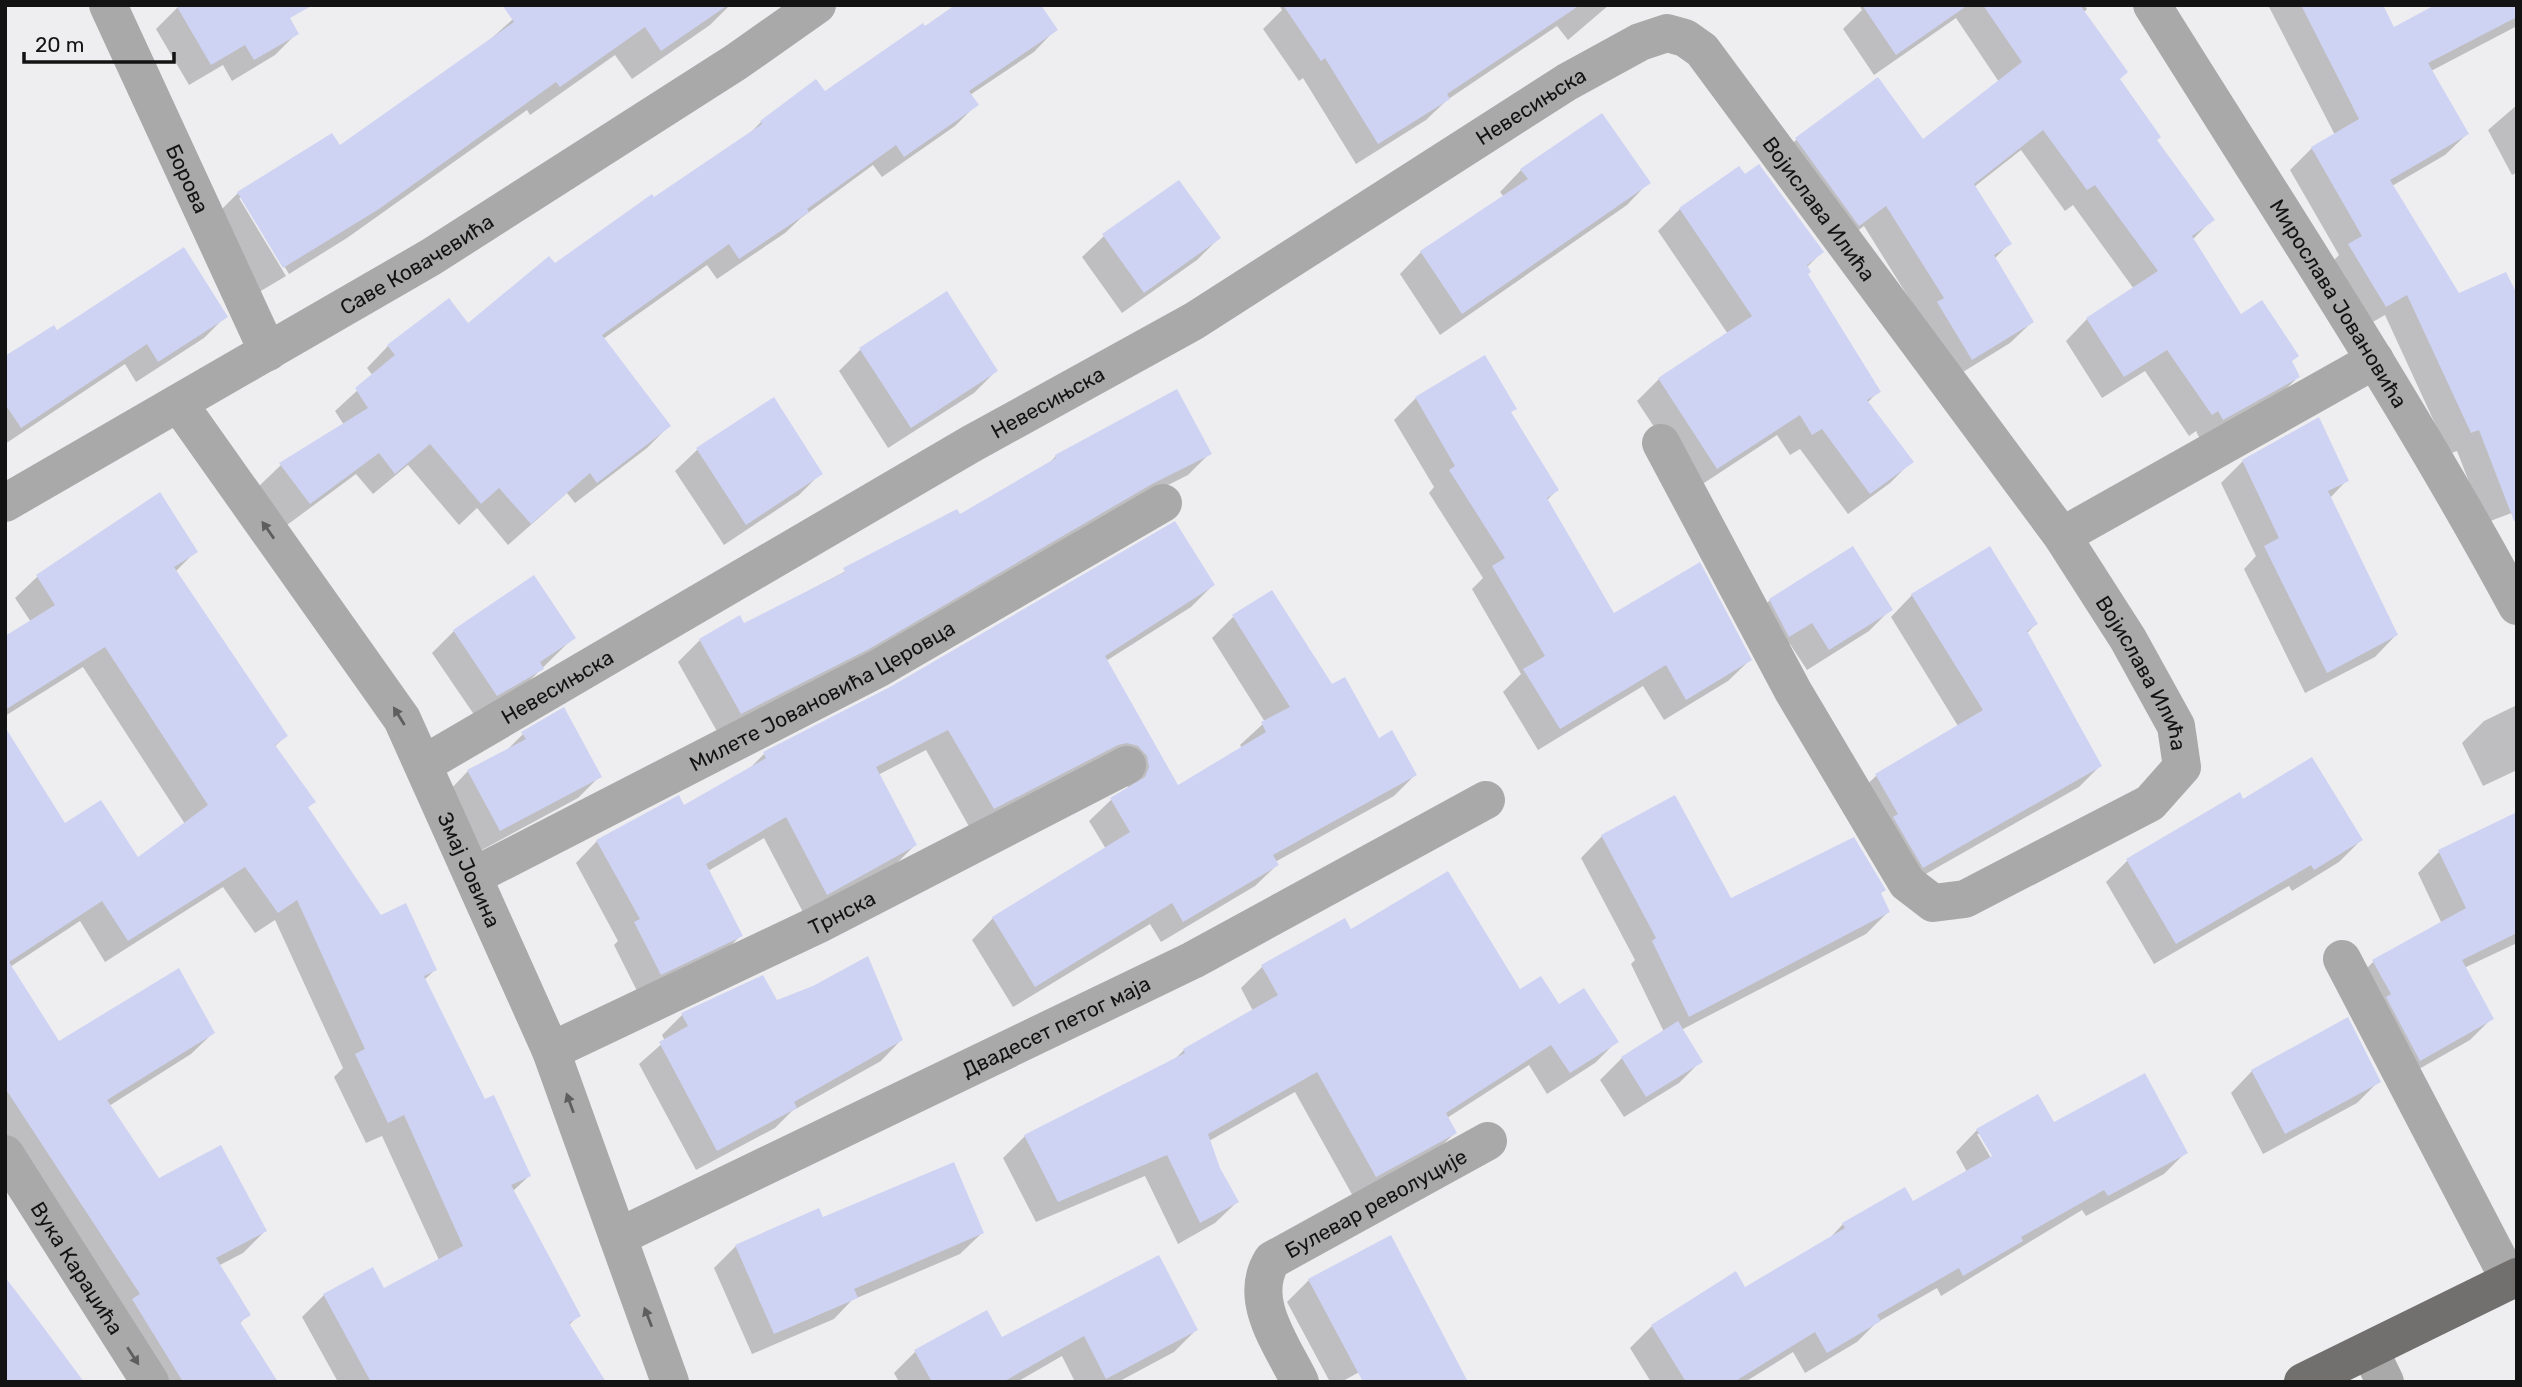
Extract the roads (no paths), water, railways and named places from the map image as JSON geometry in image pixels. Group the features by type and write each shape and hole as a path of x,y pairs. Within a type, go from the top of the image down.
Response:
{"main road":[{"path":"2304,1382 2378,1367 2513,1279"}],"street":[{"name":"Борова","path":"108,5 268,352"},
{"name":"Саве Ковачевића","path":"5,503 443,250 736,62 817,5"},
{"name":"Мирослава Јовановића","path":"2152,5 2375,360 2464,508 2517,606"},
{"name":"Војислава Илића","path":"1661,443 1793,691 1907,883 1933,903 1965,899 2150,803 2182,767 2175,726 2128,639 2062,536 1702,50 1685,38 1667,33"},
{"name":"Невесињска","path":"424,764 971,444 1194,321 1567,82 1640,42 1667,33"},
{"path":"2062,536 2375,360"},
{"name":"Змај Јовина","path":"179,404 402,719 551,1051 670,1382"},
{"name":"Милете Јовановића Церовца","path":"474,876 878,668 1163,503"},
{"name":"Трнска","path":"551,1051 819,924 1127,765"},
{"name":"Двадесет петог маја","path":"618,1237 1193,960 1486,800"},
{"path":"2342,959 2513,1279"},
{"name":"Булевар револуције","path":"1300,1382 1263,1306 1264,1272 1272,1260 1488,1142"},
{"name":"Вука Караџића","path":"5,1153 150,1382"}]}
